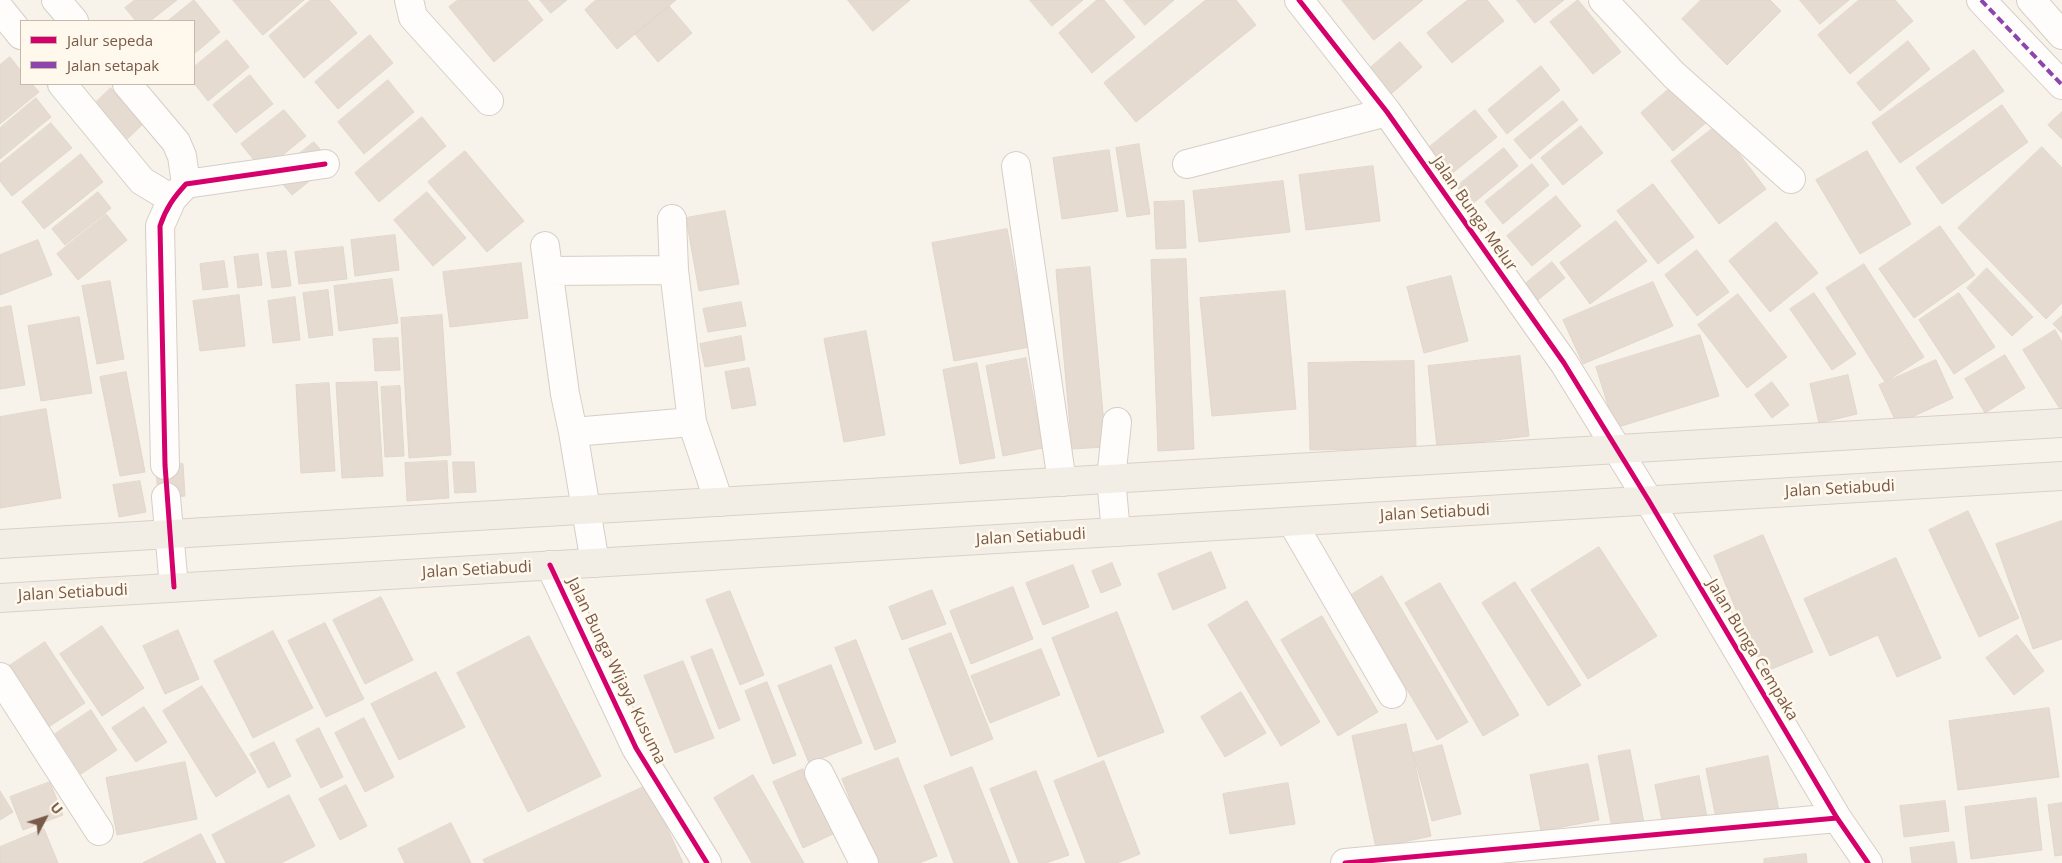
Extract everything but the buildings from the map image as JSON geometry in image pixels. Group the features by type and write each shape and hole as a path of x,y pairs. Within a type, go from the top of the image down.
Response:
{"main road":[{"path":"0,544 2062,424"},
{"name":"Jalan Setiabudi","path":"0,598 2062,476"}],"street":[{"path":"56,0 73,20"},
{"path":"409,0 413,16 489,101"},
{"name":"Jalan Bunga Melur","path":"1299,0 1387,112 1564,363 1617,450"},
{"path":"1603,0 1674,75 1791,179"},
{"path":"1981,0 2062,85"},
{"path":"2030,0 2062,35"},
{"path":"0,9 20,34"},
{"path":"63,85 142,181 179,192 325,164"},
{"path":"128,85 176,142 182,156 179,192 160,226 165,465"},
{"path":"1187,164 1387,112"},
{"path":"1016,166 1062,482"},
{"path":"672,219 674,270 692,422 719,502"},
{"path":"595,563 573,432 564,394 547,258 674,270"},
{"path":"573,432 692,422"},
{"path":"1116,532 1111,479 1117,422"},
{"name":"Jalan Bunga Cempaka","path":"1617,450 1837,818 1868,863"},
{"path":"166,497 174,588"},
{"path":"1292,522 1392,694"},
{"name":"Jalan Bunga Wijaya Kusuma","path":"550,565 636,748 707,863"},
{"path":"0,677 99,831"},
{"path":"819,773 864,863"},
{"path":"1345,863 1837,818"}],"marked path":[{"path":"1981,0 2062,85"}],"cycle path":[{"path":"1299,0 1387,112 1564,363 1649,501 1837,818 1868,863"},
{"path":"174,587 165,465 160,226 171,203 186,184 325,164"},
{"path":"550,565 636,748 707,863"},
{"path":"1345,863 1837,818"}]}
